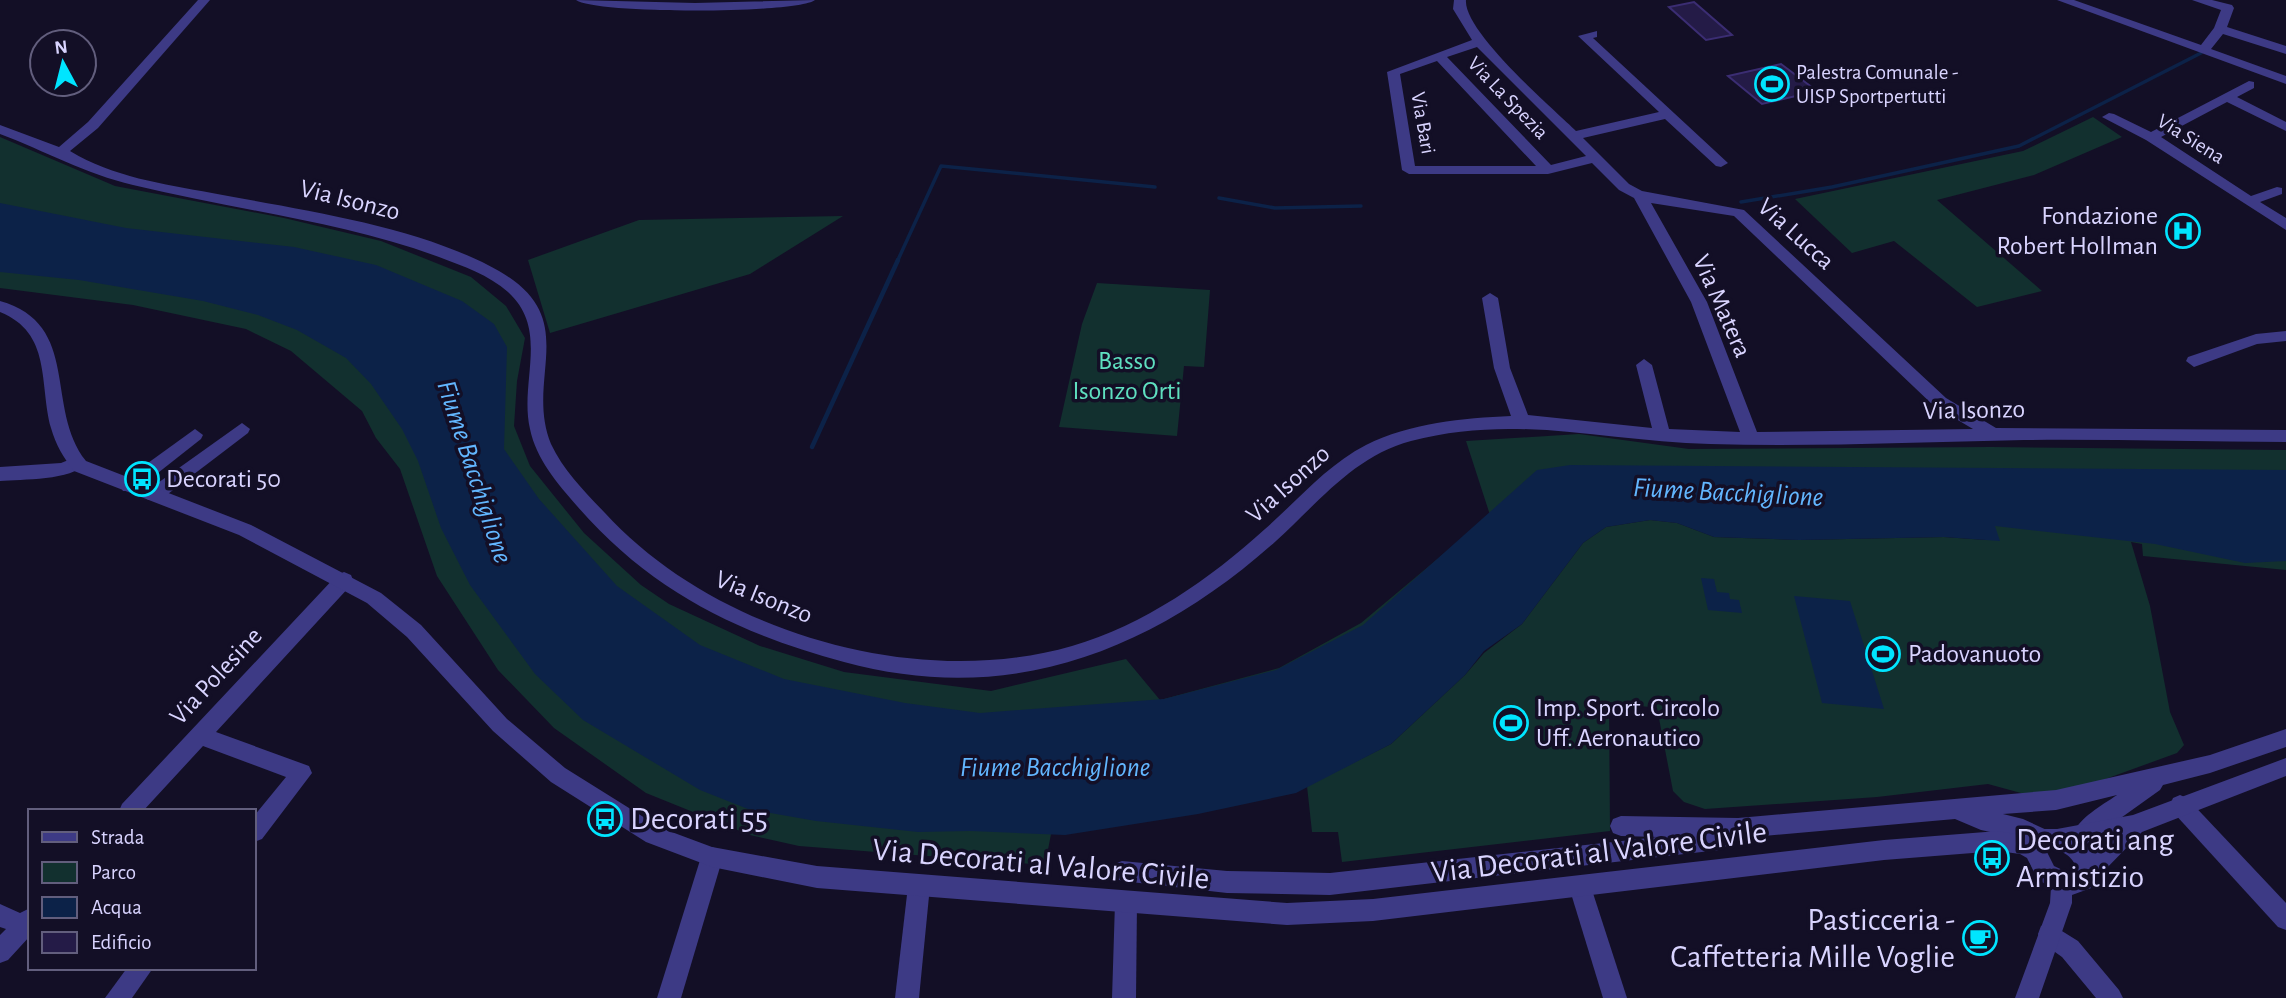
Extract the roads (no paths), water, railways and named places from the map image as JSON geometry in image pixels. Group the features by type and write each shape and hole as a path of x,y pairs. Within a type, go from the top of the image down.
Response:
{"street":[{"path":"61,152 93,125 204,0"},
{"path":"582,0 694,6 765,5 808,0"},
{"path":"1460,0 1459,9 1479,42 1624,187 1641,198"},
{"path":"2063,0 2286,80"},
{"path":"2198,0 2228,8 2216,34 2203,51"},
{"path":"1593,34 1584,36 1721,163"},
{"path":"2216,34 2286,50"},
{"name":"Via Bari","path":"1479,42 1393,72 1409,170 1548,170 1595,159"},
{"name":"Via La Spezia","path":"1437,55 1548,170"},
{"path":"2151,138 2249,85"},
{"path":"2226,96 2286,127"},
{"path":"1574,136 1668,114"},
{"name":"Via Siena","path":"2109,117 2151,138 2286,225"},
{"name":"Via Isonzo","path":"0,129 61,152 81,166 110,175 386,234 468,263 503,281 523,298 536,317 541,344 536,409 544,447 601,523 655,572 693,596 770,632 872,661 934,670 1005,670 1081,654 1133,632 1192,598 1244,559 1332,477 1373,448 1426,432 1522,422 1662,435 1751,439 1991,434 2286,436"},
{"path":"2249,201 2277,191"},
{"name":"Via Lucca","path":"1641,198 1721,207 1739,214 1940,402 1991,434"},
{"name":"Via Matera","path":"1641,198 1699,302 1751,439"},
{"path":"1490,298 1502,368 1522,422"},
{"path":"0,306 24,315 34,324 50,366 65,445 76,463 63,469 3,477"},
{"path":"2194,362 2256,339 2286,336"},
{"path":"1644,365 1662,435"},
{"path":"1921,437 1945,423 1947,415 1940,402"},
{"path":"154,495 242,429"},
{"path":"129,486 195,435"},
{"name":"Via Decorati al Valore Civile","path":"76,463 88,471 245,530 344,580 401,618 500,725 558,775 654,835 712,857 817,877 1254,913 1320,914 1580,887 1884,850 1998,842 2045,843"},
{"name":"Via Polesine","path":"131,809 344,580"},
{"path":"199,735 302,773 256,830"},
{"path":"1958,809 2083,796 2165,776 2286,738"},
{"path":"2045,843 2134,825 2180,805 2286,767"},
{"path":"2082,835 2098,820 2165,776"},
{"path":"2180,805 2286,919"},
{"name":"Via Decorati al Valore Civile","path":"1621,826 1738,828 1958,809 1970,817 2029,829 2045,843"},
{"path":"2045,843 2040,865 2062,883 2082,883 2089,870 2134,825"},
{"path":"1122,871 1227,882 1330,884 1718,840 1738,828"},
{"path":"2045,843 2082,855 2089,870"},
{"path":"669,998 712,857"},
{"path":"2027,998 2061,903 2062,883"},
{"path":"907,998 919,886"},
{"path":"1580,887 1615,998"},
{"path":"1124,998 1126,902"},
{"path":"0,915 26,923 0,952"},
{"path":"2049,934 2063,942 2111,998"},
{"path":"117,998 140,970"}],"water":[{"name":"Fiume Bacchiglione","path":"0,203 126,228 294,247 376,265 462,301 494,324 507,347 504,449 539,499 617,586 700,645 784,679 905,703 980,713 1164,699 1276,670 1363,625 1537,470 1570,465 2286,470 2286,561 2245,563 2155,544 1995,526 2000,541 1944,537 1799,540 1714,537 1677,523 1650,520 1606,527 1583,543 1522,624 1484,651 1465,675 1391,744 1296,793 1198,814 1065,835 918,832 816,821 748,809 700,790 583,720 535,674 470,585 441,528 418,461 402,429 371,384 346,358 297,330 258,315 203,301 79,280 0,272"},
{"path":"1701,578 1714,579 1717,592 1729,593 1730,599 1739,600 1742,613 1708,610"},
{"path":"1794,596 1850,601 1884,709 1822,703"}],"waterway":[{"path":"1741,202 1832,187 2019,146 2201,53"},
{"path":"897,262 941,166 1155,187"},
{"path":"1219,198 1275,208 1361,206"},
{"path":"812,447 898,260"}],"place":[{"name":"Palestra Comunale - UISP Sportpertutti","path":"1772,84"},
{"name":"Fondazione Robert Hollman","path":"2183,231"},
{"name":"Decorati 50","path":"142,479"},
{"name":"Padovanuoto","path":"1883,654"},
{"name":"Imp. Sport. Circolo Uff. Aeronautico","path":"1511,723"},
{"name":"Decorati 55","path":"605,819"},
{"name":"Decorati ang Armistizio","path":"1992,858"},
{"name":"Pasticceria - Caffetteria Mille Voglie","path":"1980,938"}],"park label":[{"name":"Basso Isonzo Orti","path":"1127,376"}]}
